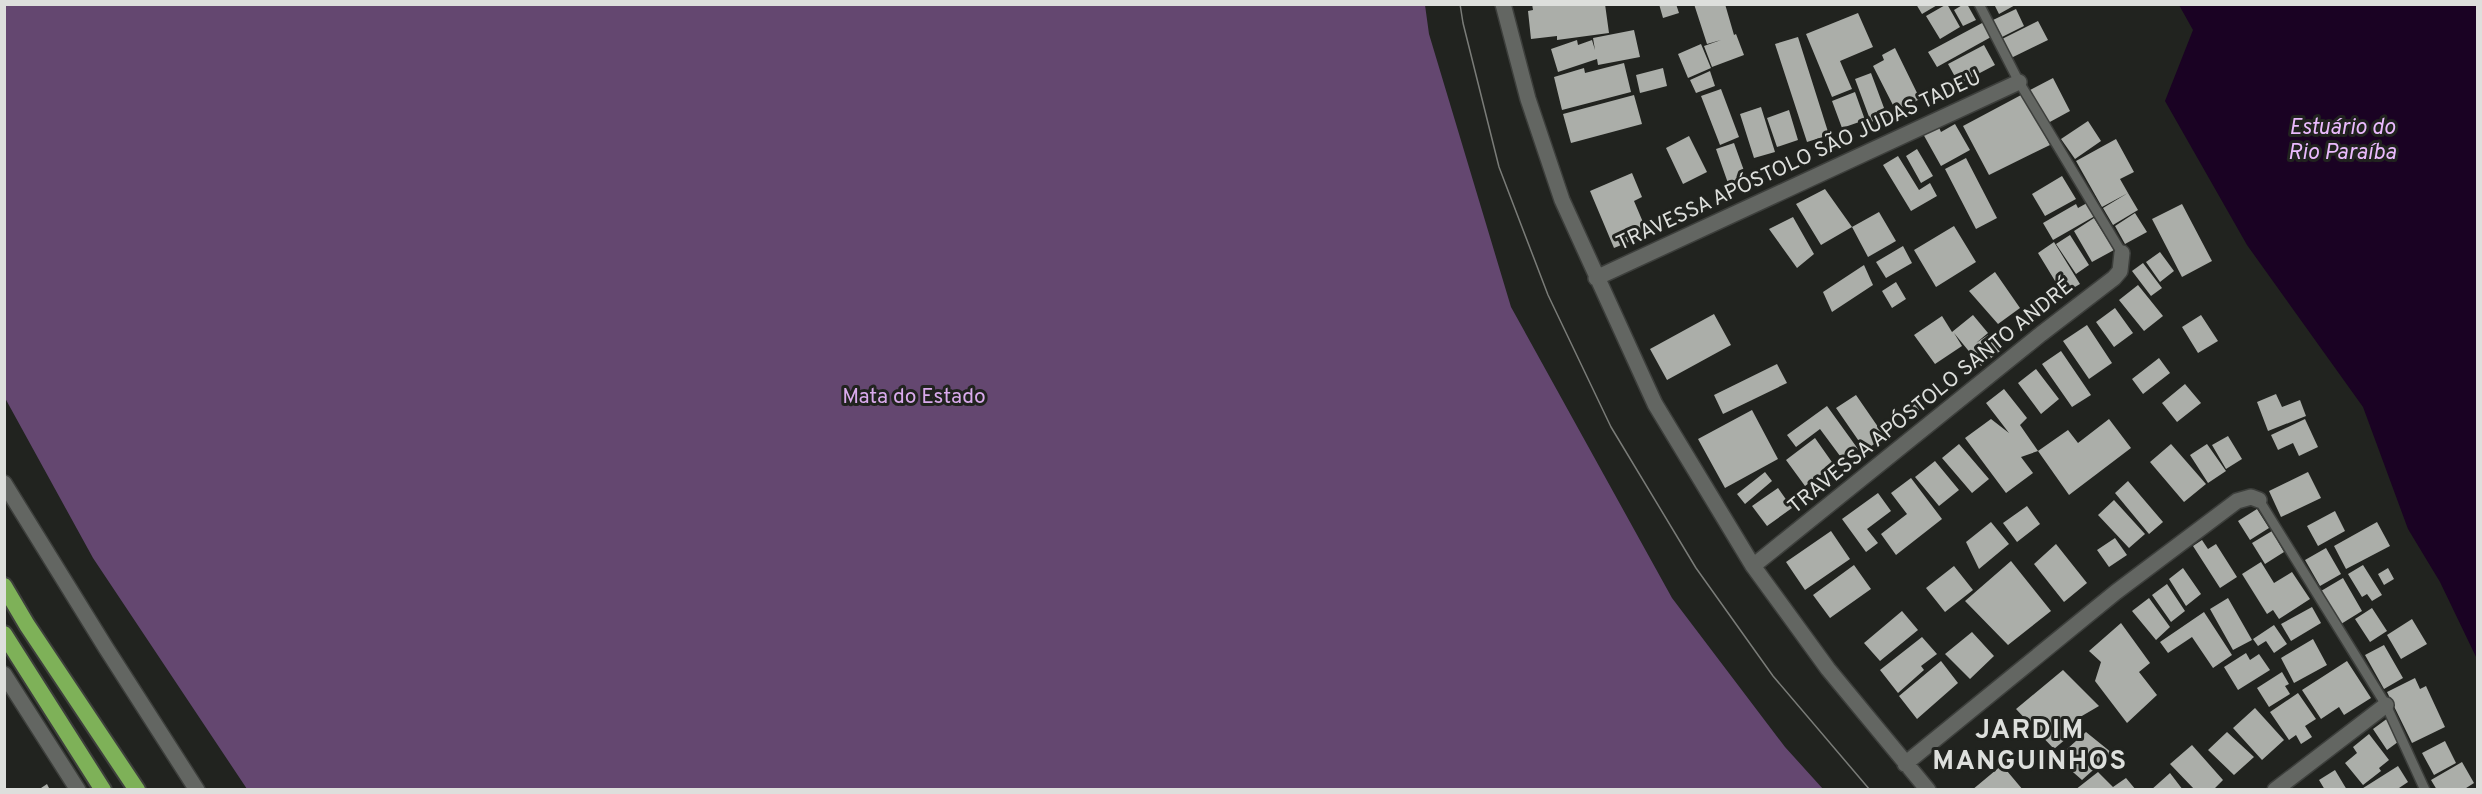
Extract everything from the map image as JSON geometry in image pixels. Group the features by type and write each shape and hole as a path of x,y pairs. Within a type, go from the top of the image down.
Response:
{"highway":[{"path":"4,586 27,625 137,789"},
{"path":"4,634 102,789"}],"street":[{"path":"1503,4 1528,99 1562,201 1655,404 1753,566 1828,669 1928,789"},
{"name":"TRAVESSA APÓSTOLO SÃO JUDAS TADEU","path":"1596,278 2019,82"},
{"name":"TRAVESSA APÓSTOLO SANTO ANDRÉ","path":"1753,566 2114,278 2120,271 2122,253"},
{"path":"4,483 197,789"},
{"path":"1905,764 2116,592 2237,501 2251,497 2259,500"},
{"path":"4,674 78,789"},
{"path":"2275,789 2386,705"}],"lane":[{"path":"1979,4 2019,82 2122,253"},
{"path":"2259,500 2386,705 2425,789"}],"green space":[{"name":"Mata do Estado","path":"4,5 1425,5 1429,34 1511,307 1672,598 1785,747 1823,789 247,789 93,558 5,398"}],"water":[{"name":"Estuário do Rio Paraíba","path":"2179,5 2477,5 2477,659 2440,582 2408,529 2363,407 2247,245 2165,101 2193,30"}],"building":[{"path":"1532,4 1605,4 1609,33 1557,40 1557,36 1531,39 1528,11 1533,10"},
{"path":"1659,4 1676,4 1679,13 1663,18"},
{"path":"1694,4 1725,4 1734,35 1736,34 1744,55 1712,67 1704,46 1721,40 1707,44"},
{"path":"1916,4 1939,4 1922,14"},
{"path":"1947,4 1960,27 1940,39 1926,16"},
{"path":"1967,4 1976,20 1963,26 1954,10"},
{"path":"1994,4 2017,4 1999,14"},
{"path":"2016,9 2024,26 2002,37 1993,20"},
{"path":"1858,13 1873,47 1840,61 1852,89 1832,97 1806,34"},
{"path":"2038,21 2048,40 2009,59 2000,40"},
{"path":"1984,22 1991,37 1937,67 1928,52"},
{"path":"1634,30 1640,57 1598,65 1597,59 1558,72 1551,49 1577,40 1578,45 1592,40 1595,50 1593,38"},
{"path":"1798,37 1829,135 1807,142 1775,44"},
{"path":"1701,44 1711,68 1688,78 1678,54"},
{"path":"1984,45 1995,65 1959,84 1948,64"},
{"path":"1895,48 1920,99 1896,111 1873,66 1884,60 1882,55"},
{"path":"1624,63 1631,92 1562,110 1554,77 1584,68 1585,73"},
{"path":"1663,68 1667,86 1640,93 1636,75"},
{"path":"1710,71 1715,86 1696,93 1690,80"},
{"path":"1871,73 1887,116 1871,122 1855,79"},
{"path":"2053,78 2070,111 2048,123 2030,90"},
{"path":"1721,89 1739,137 1720,145 1701,96"},
{"path":"1855,92 1865,120 1842,128 1832,101"},
{"path":"2023,94 2050,145 1989,175 1963,126"},
{"path":"1634,95 1642,124 1571,143 1563,114"},
{"path":"1761,107 1775,152 1754,158 1740,114"},
{"path":"1789,110 1798,140 1777,147 1767,118"},
{"path":"2088,121 2101,141 2075,159 2061,139"},
{"path":"1937,123 1941,132 1955,124 1970,150 1941,166 1922,132"},
{"path":"1689,136 1707,172 1683,184 1666,148"},
{"path":"2116,139 2134,172 2120,179 2128,193 2102,207 2076,161"},
{"path":"1734,143 1747,179 1729,186 1716,149"},
{"path":"1917,149 1933,176 1921,183 1906,156"},
{"path":"1898,156 1919,190 1930,183 1937,196 1911,211 1883,165"},
{"path":"1966,158 1997,218 1976,229 1945,169"},
{"path":"1632,173 1642,197 1634,201 1648,234 1614,248 1590,191"},
{"path":"2062,176 2076,199 2045,216 2032,194"},
{"path":"1825,189 1852,227 1821,245 1796,204"},
{"path":"2128,193 2138,210 2113,225 2103,208"},
{"path":"2087,203 2095,216 2053,240 2043,223 2076,204 2078,208"},
{"path":"2182,204 2212,261 2182,277 2152,219"},
{"path":"1879,212 1896,241 1868,257 1852,227"},
{"path":"2135,213 2147,232 2125,244 2115,226"},
{"path":"1793,217 1814,254 1797,268 1769,229"},
{"path":"2094,218 2114,250 2092,262 2074,231"},
{"path":"1954,226 1976,262 1936,287 1914,250"},
{"path":"2070,235 2089,265 2076,274 2056,244"},
{"path":"2054,242 2080,284 2063,294 2038,253"},
{"path":"1903,246 1912,263 1886,278 1876,262"},
{"path":"2160,252 2174,271 2160,282 2146,262"},
{"path":"2143,263 2162,288 2151,296 2132,271"},
{"path":"1864,265 1873,285 1832,312 1823,292"},
{"path":"1995,272 2020,308 1998,324 1969,291"},
{"path":"1896,282 1906,299 1892,308 1882,291"},
{"path":"2138,285 2163,316 2144,331 2119,300"},
{"path":"2115,308 2133,333 2114,347 2096,322"},
{"path":"1714,314 1731,345 1667,380 1650,349"},
{"path":"1973,315 1988,333 1976,343 1988,335 2000,351 1981,366 1954,333 1962,346 1935,364 1914,335 1942,316 1952,332"},
{"path":"2201,315 2218,341 2198,353 2182,327"},
{"path":"2087,325 2112,363 2089,379 2063,341"},
{"path":"2061,351 2091,395 2072,407 2042,364"},
{"path":"2159,358 2170,373 2143,394 2132,379"},
{"path":"1777,364 1787,383 1723,414 1714,395"},
{"path":"2036,369 2059,399 2041,414 2018,383"},
{"path":"2185,384 2201,403 2177,422 2162,403"},
{"path":"2004,389 2027,418 2020,425 2038,451 2021,457 2033,473 2006,493 1965,438 1991,419 2009,433 1986,403"},
{"path":"2276,394 2282,407 2300,400 2306,416 2268,431 2257,402"},
{"path":"1856,395 1885,437 1865,450 1836,408"},
{"path":"1915,400 1920,409 1908,416 1903,408"},
{"path":"1827,406 1858,449 1843,460 1820,429 1796,447 1787,435"},
{"path":"1752,410 1778,459 1725,488 1698,439"},
{"path":"2109,419 2131,448 2069,495 2038,451 2068,430 2078,443"},
{"path":"2305,419 2318,447 2299,456 2293,443 2278,450 2271,435"},
{"path":"2228,436 2242,459 2226,469 2212,445"},
{"path":"1815,438 1834,465 1805,486 1786,460"},
{"path":"1959,444 1989,479 1972,493 1942,458"},
{"path":"2171,444 2206,484 2184,502 2150,462"},
{"path":"2207,444 2226,471 2208,483 2190,455"},
{"path":"1935,461 1959,490 1939,506 1915,477"},
{"path":"1765,472 1772,481 1745,504 1737,494"},
{"path":"2308,472 2321,498 2281,517 2269,491"},
{"path":"1911,478 1942,519 1896,555 1881,534 1907,514 1891,493"},
{"path":"2128,481 2163,522 2149,534 2115,493"},
{"path":"1778,488 1792,508 1767,526 1752,506"},
{"path":"1878,493 1891,511 1867,529 1878,543 1866,552 1842,519"},
{"path":"2114,500 2145,534 2129,548 2098,515"},
{"path":"2027,506 2040,524 2017,542 2003,523"},
{"path":"2257,509 2269,528 2250,540 2238,521"},
{"path":"2335,511 2345,531 2318,546 2307,526"},
{"path":"1991,522 2009,544 1979,569 1966,542"},
{"path":"2377,522 2390,546 2346,569 2334,546"},
{"path":"1831,531 1850,559 1805,590 1786,562"},
{"path":"2272,531 2284,552 2265,564 2252,543"},
{"path":"2115,538 2127,555 2109,567 2097,550"},
{"path":"2202,540 2208,549 2216,544 2237,577 2220,588 2193,546"},
{"path":"2056,544 2087,583 2064,602 2034,564"},
{"path":"2326,548 2341,574 2320,586 2305,560"},
{"path":"2011,561 2051,611 2008,645 1965,601"},
{"path":"2261,562 2274,583 2292,572 2310,599 2279,619 2273,610 2267,614 2242,574"},
{"path":"1854,565 1871,589 1830,618 1813,595"},
{"path":"2363,565 2382,595 2372,601 2367,594 2362,597 2348,574"},
{"path":"1954,566 1973,590 1945,612 1926,588"},
{"path":"2183,568 2201,594 2186,606 2169,579"},
{"path":"2388,568 2394,579 2384,585 2378,574"},
{"path":"2343,578 2362,611 2341,624 2321,591"},
{"path":"2167,584 2185,611 2171,622 2152,595"},
{"path":"2149,598 2170,627 2156,640 2132,611"},
{"path":"2228,598 2252,640 2233,650 2210,609"},
{"path":"2312,607 2321,623 2291,641 2281,624"},
{"path":"2372,608 2387,631 2370,642 2355,619"},
{"path":"1902,611 1918,630 1880,661 1864,643"},
{"path":"2204,612 2232,655 2213,668 2192,637 2168,653 2160,642"},
{"path":"2412,619 2427,644 2401,659 2387,635"},
{"path":"2121,623 2150,663 2139,672 2157,695 2127,723 2095,681 2101,662 2089,651"},
{"path":"2274,625 2287,644 2274,653 2266,641 2258,646 2253,639"},
{"path":"1972,632 1994,656 1970,679 1945,654"},
{"path":"1922,637 1937,654 1921,666 1924,670 1898,693 1880,670"},
{"path":"2313,639 2327,665 2294,683 2281,658"},
{"path":"2384,645 2403,678 2384,689 2365,655"},
{"path":"2246,653 2250,660 2259,654 2270,670 2238,690 2224,667"},
{"path":"1941,661 1958,683 1917,719 1899,696"},
{"path":"2347,661 2371,698 2344,715 2339,707 2321,719 2302,690"},
{"path":"2063,670 2099,706 2075,720 2080,727 2054,749 2016,709"},
{"path":"2282,672 2289,684 2285,686 2290,694 2269,707 2257,688"},
{"path":"2415,678 2420,689 2426,686 2445,727 2412,743 2387,692"},
{"path":"2298,693 2316,719 2305,726 2312,737 2301,744 2296,735 2289,740 2270,712"},
{"path":"2255,708 2284,740 2262,760 2233,728"},
{"path":"2388,718 2402,739 2387,750 2373,729"},
{"path":"2086,732 2112,753 2082,780 2057,758"},
{"path":"2227,732 2254,757 2234,775 2208,750"},
{"path":"2369,734 2389,760 2379,768 2381,771 2363,785 2345,763 2357,753 2353,747"},
{"path":"2445,741 2456,763 2434,775 2422,753"},
{"path":"2192,745 2223,780 2213,790 2195,790 2170,764"},
{"path":"2462,762 2474,783 2463,790 2437,790 2431,780"},
{"path":"2002,765 2023,790 1972,790"},
{"path":"2398,766 2408,782 2396,790 2360,790"},
{"path":"2335,770 2347,790 2325,790 2319,780"},
{"path":"2098,772 2113,787 2126,778 2136,790 2075,790"},
{"path":"2170,773 2183,790 2151,790"},
{"path":"47,784 50,790 38,790"}],"tram line":[{"path":"1460,4 1499,167 1548,295 1611,427 1696,568 1773,676 1870,790"}],"district":[{"name":"JARDIM MANGUINHOS","path":"2030,746"}]}
